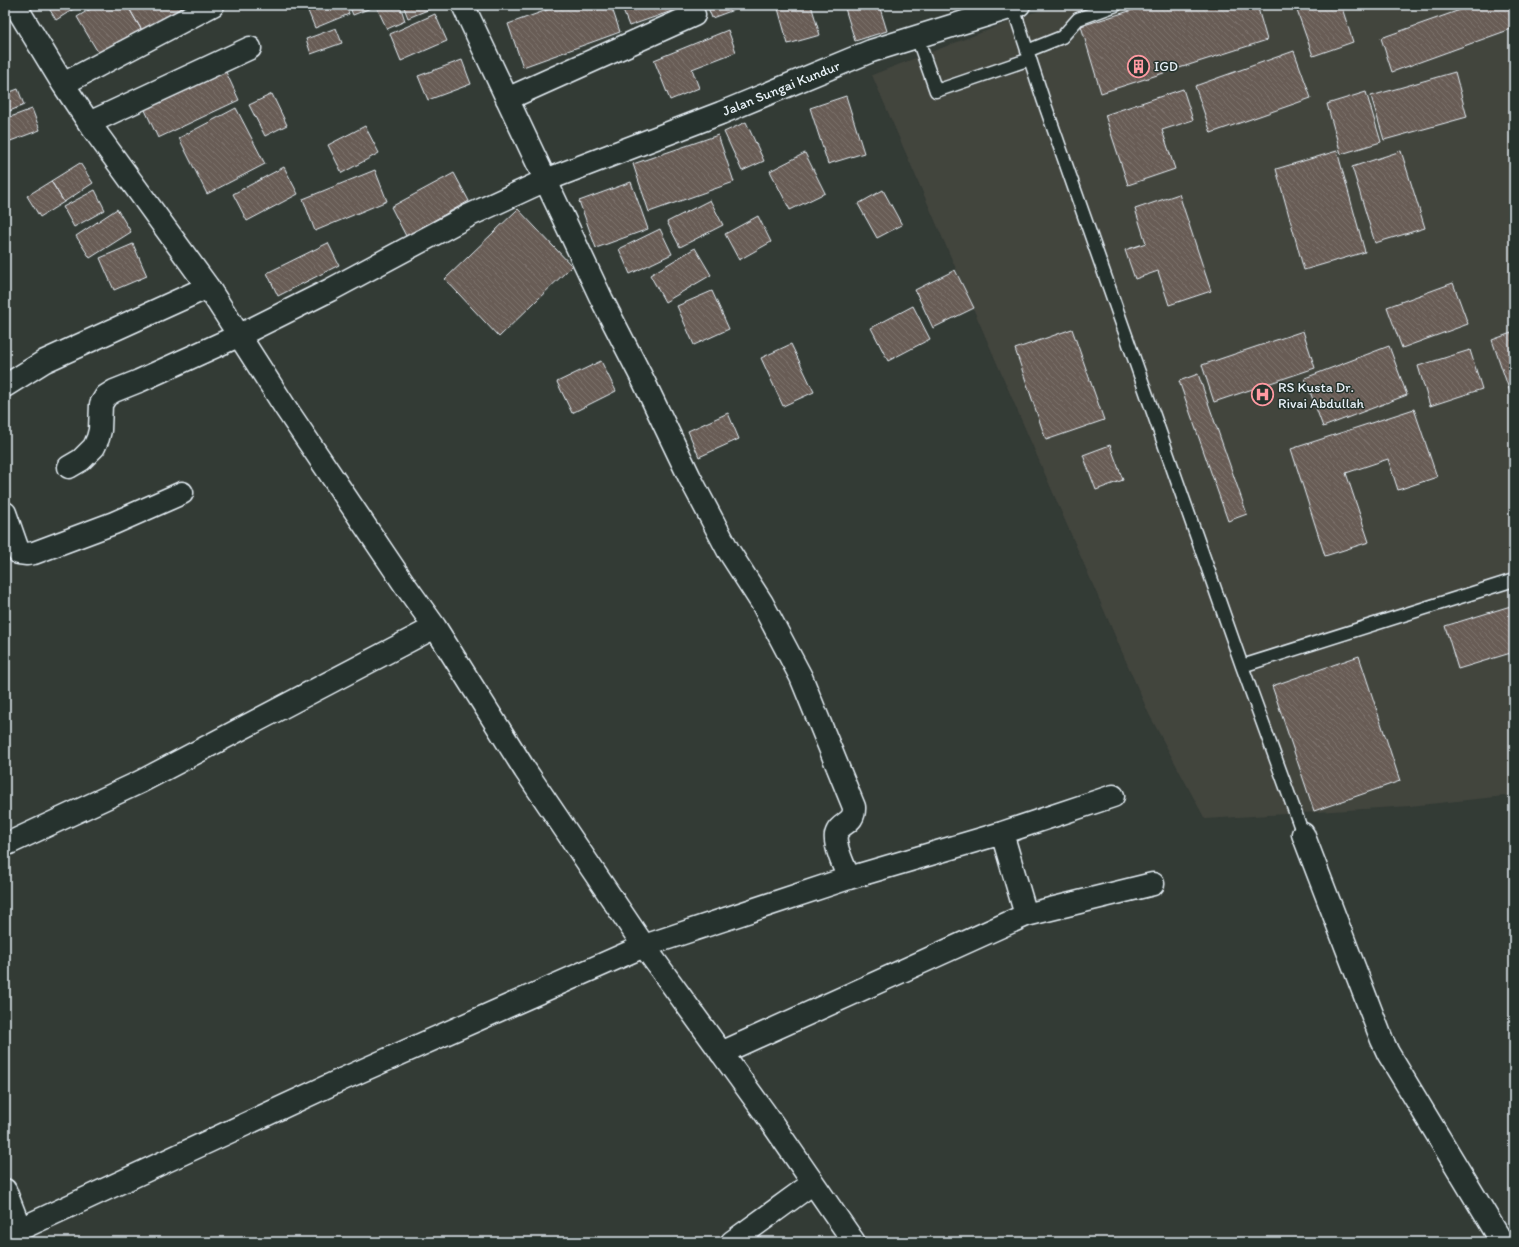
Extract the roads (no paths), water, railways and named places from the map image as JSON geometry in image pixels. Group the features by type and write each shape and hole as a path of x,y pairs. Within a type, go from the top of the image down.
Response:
{"street":[{"path":"15,5 63,84 208,287 240,335 284,407 434,627 525,770 644,946 765,1113 854,1242"},
{"path":"63,84 213,5"},
{"path":"464,5 602,300 644,382 690,478 728,550 762,603 801,677 854,807 855,813 851,820 840,829 836,835 836,842 849,878"},
{"name":"Jalan Sungai Kundur","path":"70,468 81,460 94,447 100,430 101,404 106,396 124,386 139,381 240,335 330,290 470,216 546,180 721,113 871,50 917,36 963,14 1016,6"},
{"path":"507,99 694,15"},
{"path":"90,123 250,48"},
{"path":"5,386 41,363 208,287"},
{"path":"5,513 19,553 27,554 34,553 114,523 182,493"},
{"path":"5,845 140,782 434,627"},
{"path":"5,1190 13,1234 343,1078 644,946 849,878 1002,833 1113,796"},
{"path":"1002,833 1026,915"},
{"path":"1303,834 1388,1054 1502,1242"},
{"path":"721,1053 1026,915 1153,884"},
{"path":"732,1242 813,1183"}],"lane":[{"path":"917,36 936,91 1028,55 1062,37 1078,18 1116,5"},
{"path":"1016,6 1028,55 1242,666 1303,834"},
{"path":"1242,666 1514,580"}],"place":[{"name":"IGD","path":"1139,66"},
{"name":"RS Kusta Dr. Rivai Abdullah","path":"1262,395"}]}
